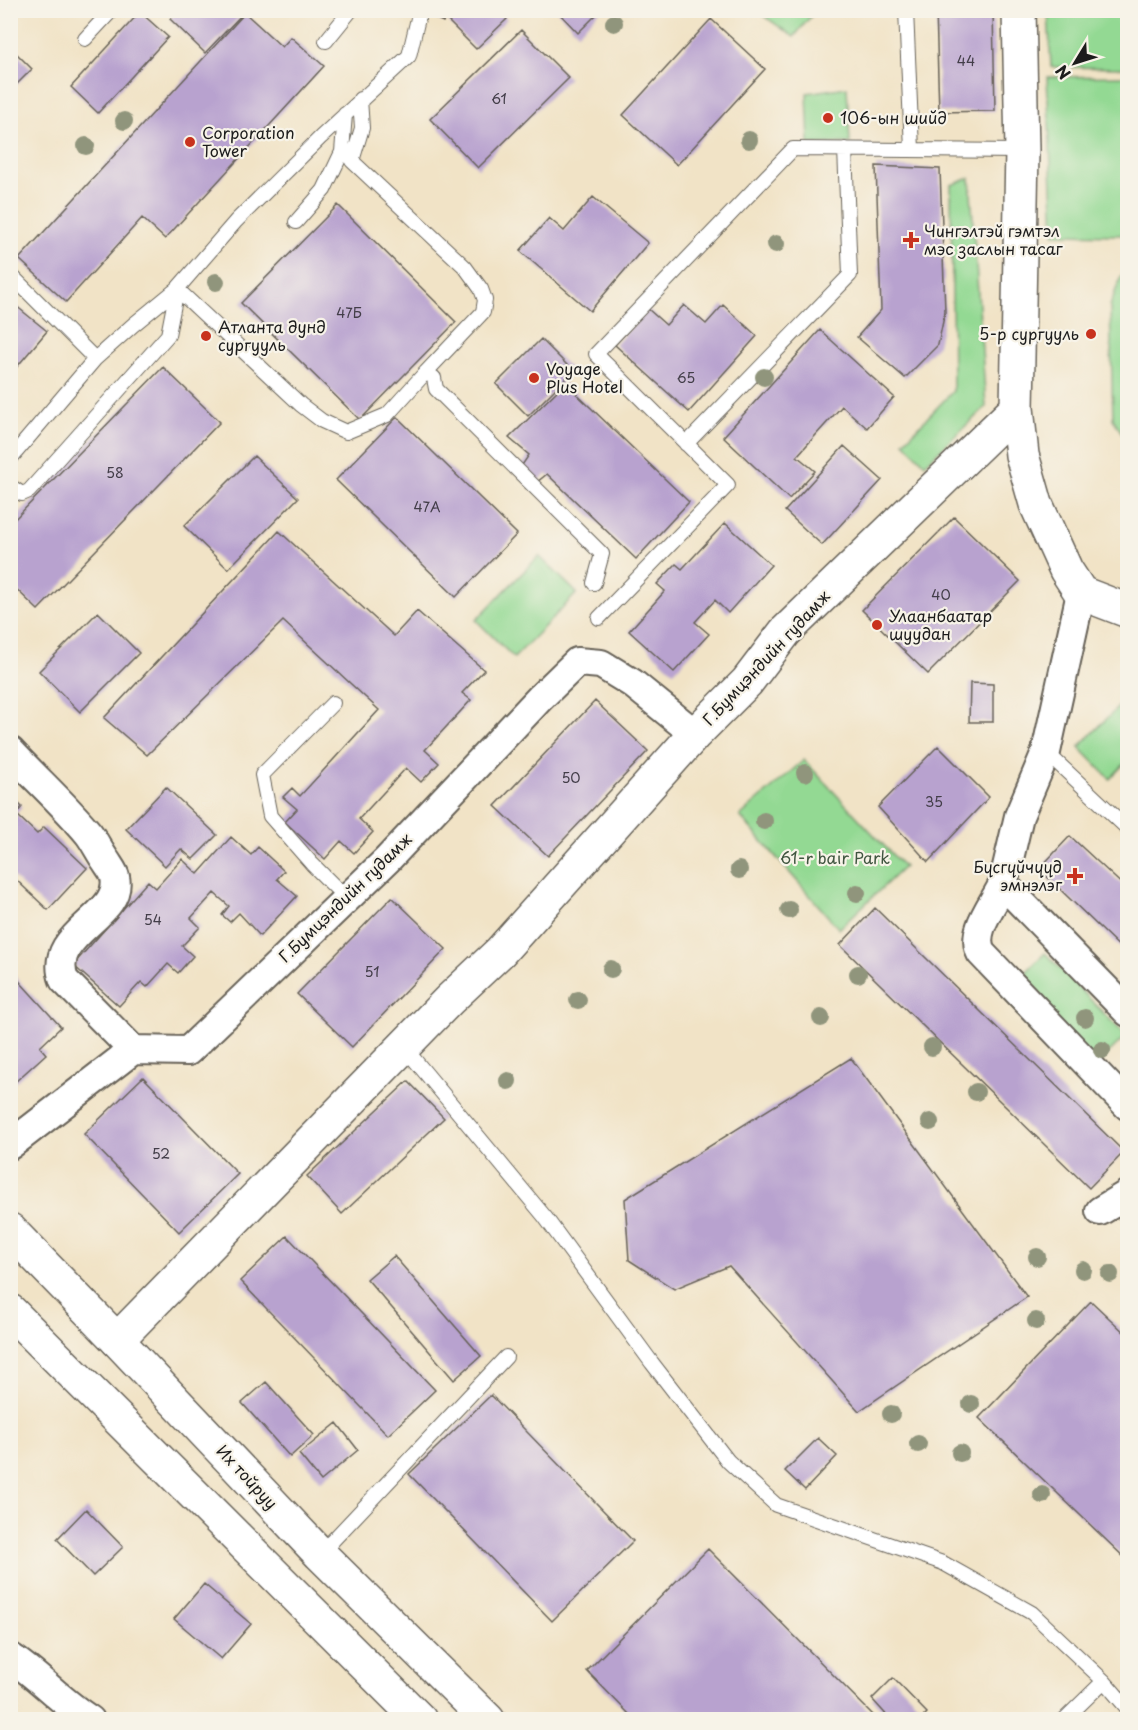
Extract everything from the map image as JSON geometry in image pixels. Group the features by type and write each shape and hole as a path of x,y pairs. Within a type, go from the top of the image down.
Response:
{"street":[{"path":"1019,10 1022,151 1017,408 1022,454 1036,504 1066,570 1081,593 1128,611"},
{"name":"Г.Бумцэндийн гудамж","path":"134,1050 188,1051 387,860 577,662 601,664 632,683 695,734 747,682 785,632 1017,408"},
{"path":"1081,593 1046,752 1020,816 1003,884 979,931 977,945 981,953 1128,1106"},
{"path":"117,1340 500,952 695,734"},
{"path":"10,751 90,835 116,877 110,902 75,935 62,958 60,969 64,980 134,1050 10,1145"},
{"path":"1003,884 1128,1012"},
{"path":"1100,1211 1128,1194"},
{"name":"Их тойруу","path":"10,1230 320,1554 488,1719"},
{"path":"10,1311 420,1719"},
{"path":"10,1657 29,1670 74,1710 90,1719"}],"lane":[{"path":"85,39 112,10"},
{"path":"326,41 351,10"},
{"path":"10,459 95,359 177,289 236,221 360,99 409,56 420,10"},
{"path":"906,10 912,150"},
{"path":"177,289 301,405 322,421 346,432 387,415 483,312 485,300 481,288 465,267 352,161 362,128 360,99"},
{"path":"296,222 324,190 342,152 345,114"},
{"path":"599,618 728,485 596,354 793,149 1022,151"},
{"path":"686,444 850,275 845,149"},
{"path":"10,274 95,359"},
{"path":"10,486 22,494 29,491 168,335 177,289"},
{"path":"426,372 434,378 436,389 602,554 594,584"},
{"path":"333,703 262,775 270,816 312,864 346,898"},
{"path":"1046,752 1128,829"},
{"path":"404,1047 545,1216 651,1363 728,1461 776,1505 943,1563 1032,1613 1104,1681 1128,1710"},
{"path":"320,1554 506,1357"},
{"path":"1064,1719 1104,1681"}],"green space":[{"path":"757,11 815,11 794,37"},
{"path":"1048,11 1127,11 1127,68 1051,67"},
{"path":"1127,76 1127,235 1054,234 1047,77"},
{"name":"106-ын шийд","path":"847,87 850,143 809,144 807,93"},
{"path":"970,178 986,407 925,464 904,442 953,391 951,185"},
{"path":"1127,270 1127,441 1113,419 1110,306 1121,276"},
{"path":"539,556 577,593 514,658 476,620"},
{"path":"1127,698 1127,761 1110,779 1079,747"},
{"name":"61-r bair Park","path":"804,760 904,867 839,929 740,816"},
{"path":"1045,953 1126,1036 1095,1066 1016,982"}],"building":[{"path":"178,10 246,10 205,53 170,19"},
{"path":"430,10 449,10 448,13 450,10 498,10 507,19 476,49 445,18 443,22 429,15"},
{"path":"556,10 601,10 578,33"},
{"path":"936,10 993,10 995,111 939,112"},
{"path":"140,12 168,37 98,113 71,87"},
{"name":"Corporation Tower","path":"245,13 282,47 291,37 324,66 165,239 142,218 66,302 19,259"},
{"path":"711,19 765,69 677,165 623,115"},
{"path":"521,30 569,78 478,168 430,119"},
{"path":"10,47 32,69 10,91"},
{"name":"Чингэлтэй гэмтэл мэс заслын тасаг","path":"876,166 940,169 945,312 938,345 905,378 857,337 881,310"},
{"path":"593,197 648,243 590,311 520,251 549,218 564,231"},
{"path":"338,205 456,322 360,420 241,303"},
{"path":"10,301 47,331 10,375"},
{"path":"684,305 706,324 723,305 757,336 689,412 615,345 648,309 666,325"},
{"path":"820,330 894,397 867,428 842,406 797,456 815,471 789,499 723,437"},
{"name":"Voyage Plus Hotel","path":"541,339 573,371 528,416 496,384"},
{"path":"163,367 220,422 38,610 10,583 10,524"},
{"path":"565,383 689,502 636,559 547,474 537,482 520,468 529,455 509,438"},
{"path":"397,417 517,534 456,597 336,480"},
{"path":"844,446 882,480 822,545 785,511"},
{"path":"254,456 298,498 228,569 184,526"},
{"path":"954,517 1020,581 928,674 862,610"},
{"path":"725,523 771,565 728,613 715,600 695,622 709,634 674,672 629,631 665,591 657,584 676,564 682,569"},
{"path":"279,531 394,636 417,611 484,670 462,693 471,700 425,750 439,763 421,782 406,768 359,819 373,832 354,853 341,841 325,859 285,822 297,809 283,797 292,788 300,796 379,710 283,621 147,755 104,718"},
{"path":"98,612 139,653 80,712 39,671"},
{"path":"970,683 993,684 993,722 969,722"},
{"path":"595,701 648,751 548,856 495,806"},
{"path":"938,746 989,797 928,862 878,807"},
{"path":"166,787 217,835 193,859 181,849 165,866 126,829"},
{"path":"10,795 22,807 16,814 37,834 44,827 87,868 48,910 10,874"},
{"path":"1070,836 1128,890 1128,955 1039,869"},
{"path":"231,837 251,855 258,847 284,871 277,879 297,896 260,936 239,913 230,922 222,915 229,906 214,893 191,918 200,927 182,946 193,956 178,973 168,964 147,987 141,982 119,1006 73,965 148,881 156,888 182,859 198,874"},
{"path":"392,897 446,949 352,1047 297,994"},
{"path":"875,908 1124,1152 1089,1188 840,945"},
{"path":"10,971 61,1027 40,1047 46,1054 15,1082 10,1077"},
{"path":"851,1058 1027,1297 859,1411 729,1266 674,1289 629,1260 625,1199"},
{"path":"143,1077 238,1174 179,1232 84,1134"},
{"path":"408,1081 444,1118 342,1214 307,1176"},
{"path":"287,1236 435,1390 388,1435 240,1281"},
{"path":"394,1256 481,1356 454,1380 367,1279"},
{"path":"1091,1301 1128,1336 1128,1561 979,1418"},
{"path":"266,1382 314,1435 290,1457 242,1403"},
{"path":"491,1395 633,1541 552,1621 409,1474"},
{"path":"337,1423 358,1450 321,1481 299,1454"},
{"path":"818,1438 837,1456 805,1490 785,1471"},
{"path":"86,1509 123,1547 93,1576 57,1539"},
{"path":"708,1549 878,1720 635,1720 587,1671"},
{"path":"204,1584 251,1624 221,1659 174,1619"},
{"path":"893,1678 927,1713 920,1720 891,1720 872,1699"}],"place":[{"name":"106-ын шийд","path":"828,118"},
{"name":"Corporation Tower","path":"190,142"},
{"name":"Чингэлтэй гэмтэл мэс заслын тасаг","path":"911,240"},
{"name":"5-р сургууль","path":"1091,334"},
{"name":"Атланта дунд сургууль","path":"206,336"},
{"name":"Voyage Plus Hotel","path":"534,378"},
{"name":"Улаанбаатар шуудан","path":"877,625"},
{"name":"Бүсгүйчүүд эмнэлэг","path":"1075,876"}]}
